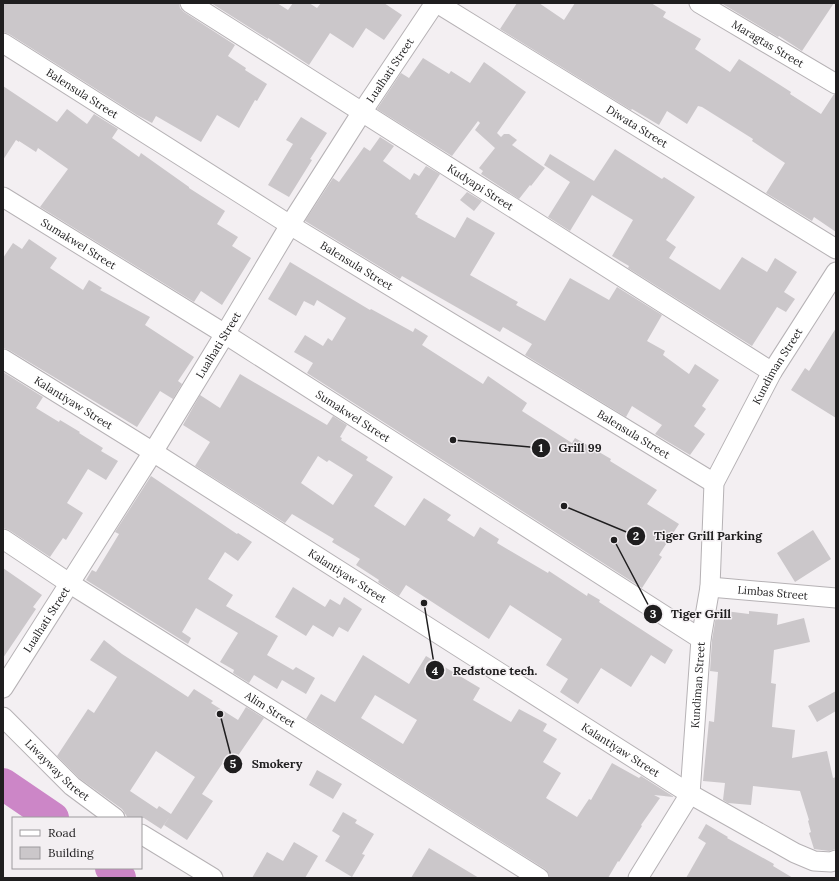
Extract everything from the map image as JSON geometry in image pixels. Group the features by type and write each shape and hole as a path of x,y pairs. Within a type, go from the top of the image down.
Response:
{"street":[{"name":"Kudyapi Street","path":"190,3 772,372"},
{"name":"Lualhati Street","path":"3,688 153,452 290,224 362,112 436,3"},
{"name":"Diwata Street","path":"436,3 836,249"},
{"name":"Maragtas Street","path":"699,3 836,84"},
{"name":"Balensula Street","path":"3,43 290,224 714,483"},
{"name":"Sumakwel Street","path":"3,197 225,334 701,639"},
{"name":"Kundiman Street","path":"638,878 690,794 701,639 710,586 714,483 772,372 836,272"},
{"name":"Kalantiyaw Street","path":"3,360 153,452 690,794 795,853 814,861 831,862 836,860"},
{"name":"Alim Street","path":"3,539 70,583 539,878"},
{"name":"Limbas Street","path":"710,586 836,598"},
{"name":"Liwayway Street","path":"3,717 72,786 114,817"},
{"path":"142,835 213,878"}],"building":[{"path":"3,3 179,3 180,8 184,12 235,45 228,56 246,68 245,70 267,84 257,101 255,100 239,128 217,115 201,142 156,116 152,123 137,115 9,34 3,32"},
{"path":"211,3 277,3 288,10 293,3 309,3 317,8 321,3 384,3 402,15 384,40 366,28 353,48 330,33 309,65"},
{"path":"517,3 539,3 564,20 575,3 651,3 666,12 663,17 701,39 695,49 730,72 739,59 791,92 790,94 821,114 834,94 836,95 836,232 814,217 812,221 766,193 785,163 752,141 753,139 702,107 698,106 687,124 667,111 659,125 632,109 631,110 500,29"},
{"path":"721,3 834,3 802,51"},
{"path":"423,58 449,74 451,71 470,83 484,62 526,92 497,133 501,137 504,134 509,134 517,140 512,145 545,168 519,199 481,174 483,171 479,168 495,148 475,130 480,123 478,121 452,156 377,109 401,73 409,78"},
{"path":"3,86 57,122 67,109 87,124 94,114 118,129 112,138 139,157 141,153 189,188 225,211 217,224 238,237 232,246 251,258 222,305 201,291 194,302 40,207 68,169 38,148 36,152 16,140 3,160"},
{"path":"301,117 327,133 310,159 312,160 289,197 268,185 293,144 286,140"},
{"path":"380,137 394,146 383,161 410,180 414,173 419,176 426,166 440,174 415,214 418,216 417,217 455,238 467,217 495,233 470,275 518,302 516,305 545,321 570,278 609,300 617,287 662,315 647,341 665,351 663,355 689,374 695,364 719,380 702,406 706,409 694,426 705,434 690,455 655,434 662,425 632,406 626,417 525,355 532,344 503,327 500,332 402,276 400,279 305,221 333,178 339,182 364,147 370,151"},
{"path":"615,149 662,179 664,177 695,197 666,240 676,247 669,258 720,290 742,257 767,272 775,258 797,272 784,292 795,299 786,312 777,307 752,346 628,268 629,266 612,256 633,220 592,195 570,231 548,217 570,182 544,165 550,154 594,181"},
{"path":"467,192 482,201 474,211 460,200"},
{"path":"29,239 57,258 50,268 83,290 89,280 102,288 100,290 150,317 145,325 194,357 178,381 182,384 173,399 160,391 137,427 9,350 3,348 3,258 13,243 22,249"},
{"path":"290,262 370,310 371,309 413,332 415,328 428,336 422,345 483,384 488,376 527,403 522,411 572,443 575,438 611,459 610,461 657,490 647,504 679,524 659,555 662,557 642,588 307,373 313,363 294,352 305,335 323,346 328,338 332,341 346,318 317,300 314,306 304,301 296,316 268,299"},
{"path":"836,328 836,418 791,390 805,368 809,371"},
{"path":"3,372 43,397 36,408 59,422 60,420 80,432 79,433 103,448 101,451 118,461 106,480 88,469 67,503 83,513 66,540 63,538 50,557 9,530 3,528"},
{"path":"240,374 327,425 333,416 347,425 340,437 342,438 341,440 368,457 366,460 393,477 374,506 405,526 424,498 451,515 447,520 474,537 480,527 499,539 497,543 548,573 549,571 587,596 588,593 600,600 599,602 673,650 665,664 651,655 631,687 601,668 578,704 560,692 568,679 546,665 562,639 510,605 489,639 406,585 399,596 378,582 379,580 356,565 360,559 332,542 334,539 292,514 285,523 195,466 210,442 183,425 200,395 220,408","holes":["318,456 327,462 329,460 353,475 333,505 301,483"]},
{"path":"151,476 237,534 238,533 252,542 238,561 225,552 208,579 233,595 226,606 278,636 267,655 293,670 296,667 315,678 306,694 282,680 277,689 254,675 249,683 233,673 234,670 220,662 238,633 196,608 182,632 191,638 188,644 86,580 92,570 96,572 119,534 115,532"},
{"path":"813,530 831,559 795,582 777,553"},
{"path":"3,568 42,595 33,607 36,609 3,658"},
{"path":"293,587 325,607 330,599 340,605 344,597 362,609 348,632 339,627 333,637 313,625 306,636 275,617"},
{"path":"717,610 749,614 749,611 778,614 777,625 804,618 810,642 774,650 771,683 776,684 772,727 795,730 792,758 827,751 833,778 836,777 836,849 829,851 814,849 809,833 811,832 809,820 800,791 753,786 751,805 728,803 723,800 725,783 703,781 709,721 714,722 718,672 710,671 712,640"},
{"path":"104,640 122,654 188,697 194,689 213,701 211,703 238,720 246,707 264,718 233,763 226,758 202,794 213,801 187,840 164,825 170,816 161,829 142,817 127,817 122,809 79,778 57,756 88,709 94,713 117,677 90,660","holes":["156,751 195,777 171,814 159,806 157,809 130,791"]},
{"path":"363,655 409,684 426,656 480,688 473,700 511,722 519,709 547,724 543,731 557,739 543,762 561,773 546,798 577,817 589,799 591,800 612,763 639,778 641,776 674,797 654,795 660,798 641,825 642,826 608,878 550,878 545,869 306,719 321,694 335,702","holes":["375,695 417,720 403,744 361,718"]},
{"path":"836,691 836,711 817,722 808,706"},
{"path":"317,770 342,784 333,799 309,785"},
{"path":"343,812 357,820 355,823 374,834 362,854 365,855 352,877 325,861 340,836 332,831"},
{"path":"706,824 728,837 727,838 774,864 773,866 793,878 686,878 706,843 698,838"},
{"path":"294,842 318,856 305,878 252,878 267,852 283,861"},
{"path":"429,848 479,878 411,878"}],"waterway":[{"path":"3,784 52,817"},
{"path":"112,869 120,878"}],"place":[{"name":"Grill 99","path":"453,440"},
{"name":"Tiger Grill Parking","path":"564,506"},
{"name":"Tiger Grill","path":"614,540"},
{"name":"Redstone tech.","path":"424,603"},
{"name":"Smokery","path":"220,714"}]}
